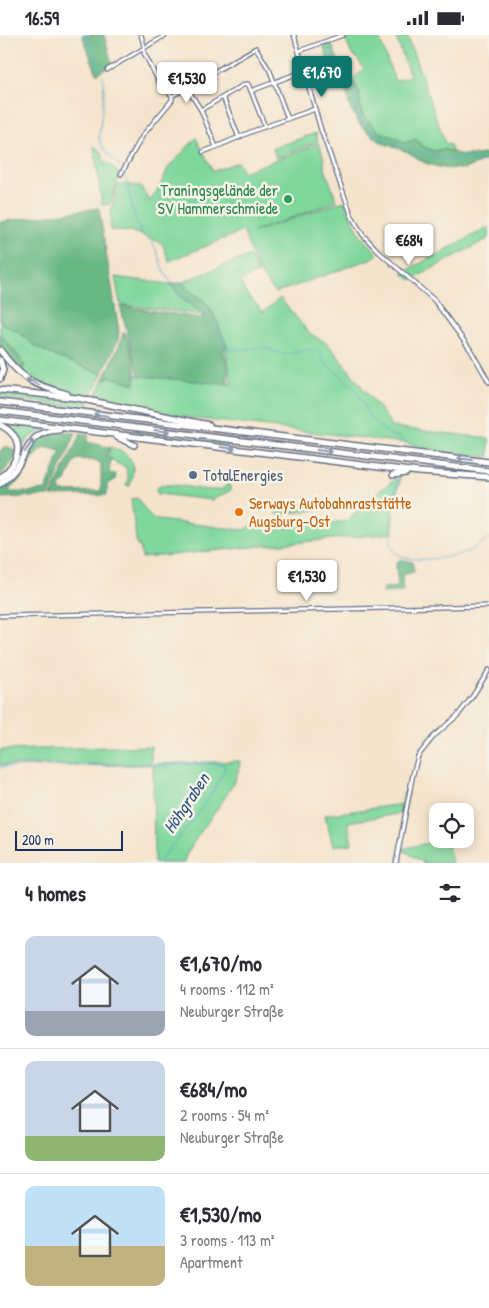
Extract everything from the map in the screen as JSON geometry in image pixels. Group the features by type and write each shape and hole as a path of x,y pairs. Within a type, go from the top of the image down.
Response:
{"highway":[{"path":"0,350 17,371 30,381 77,398"},
{"path":"0,360 3,370 0,379"},
{"path":"0,390 77,398 236,431"},
{"path":"0,403 489,462"},
{"path":"0,411 489,471"},
{"path":"0,420 419,472 489,477"},
{"path":"0,425 13,434 18,448 14,463 0,478"},
{"path":"0,484 14,471 27,447 38,436 52,430 72,429"},
{"path":"110,434 134,445"},
{"path":"393,475 419,472"}],"street":[{"path":"141,35 144,53 159,82 172,96"},
{"path":"107,70 166,35"},
{"path":"294,35 315,109 352,217 363,235 379,252 434,300 470,349 489,382"},
{"path":"299,51 343,35"},
{"path":"121,174 143,135 171,101 172,96 230,61 256,48 275,82 288,119"},
{"path":"251,91 304,71"},
{"path":"201,110 244,84 248,85 264,127"},
{"path":"187,88 201,110 216,147"},
{"path":"223,97 239,138"},
{"path":"203,152 315,109"},
{"path":"0,615 489,606"},
{"path":"396,863 418,756 434,736 458,715 489,670"}],"green space":[{"path":"82,35 104,35 112,64 97,74"},
{"path":"353,35 378,35 395,81 410,76 395,35 407,35 445,143 450,145 452,152 443,149 434,151 422,146 417,140 404,143 380,132 364,117 361,111 359,92 352,80 364,69 356,57 352,55 345,38"},
{"path":"331,42 343,73 352,80 359,92 361,111 364,117 380,132 404,143 416,139 422,146 434,151 443,149 462,155 487,153 489,159 465,169 442,168 425,163 408,152 382,143 360,125 349,106 348,96 332,73 323,45"},
{"path":"316,133 318,142 276,158 273,148"},
{"path":"196,138 213,171 238,162 243,172 319,144 324,158 324,166 337,201 253,232 344,201 360,234 378,254 373,258 275,293 259,272 243,231 169,261 162,243 136,233 110,230 111,210 118,184 140,186 150,201 161,184 168,168"},
{"path":"94,146 102,152 104,162 112,166 120,174 110,204 102,205"},
{"path":"99,208 119,331 118,340 102,374 54,356 35,346 20,333 0,322 0,222"},
{"path":"489,227 489,238 411,280 402,273"},
{"path":"250,255 258,273 240,281 246,293 263,312 280,298 310,334 327,343 333,350 388,420 390,427 489,438 489,457 443,452 406,443 190,418 95,398 107,376 135,384 136,375 231,384 225,349 227,346 210,308 188,289 183,282"},
{"path":"115,277 170,284 182,299 205,315 123,305 120,303"},
{"path":"183,282 188,289 203,300 216,319 227,346 223,350 228,366 228,384 139,376 120,306 201,318 205,315 182,299 170,284"},
{"path":"0,322 20,333 35,346 54,356 102,374 90,397 47,386 21,372 21,359 0,334"},
{"path":"123,333 125,333 133,358 135,384 108,376 104,379"},
{"path":"0,334 25,366 21,372 0,348"},
{"path":"0,392 52,396 90,402 87,408 0,398"},
{"path":"5,423 47,428 30,437 23,446 16,433 4,425"},
{"path":"84,425 310,453 264,450 82,428"},
{"path":"57,431 76,433 49,496 28,497 28,492 46,490 61,451 45,447 30,462 21,479 10,489 9,492 26,492 26,497 0,498 0,487 18,471 35,442 49,433"},
{"path":"81,433 89,435 87,442 109,447 106,456 111,459 109,473 116,474 115,480 107,484 107,495 51,496","holes":["75,460 97,461 101,464 101,491 60,492 60,487 66,481"]},
{"path":"4,447 9,447 16,451 14,460 0,476 0,451"},
{"path":"110,447 124,453 131,461 133,471 130,486 126,485 128,481 126,467 116,463 108,456"},
{"path":"400,476 393,507 393,533 142,558 140,546 137,546 131,499 137,498 150,516 158,520 245,530 254,524 283,528 346,521 379,491"},
{"path":"228,482 231,490 212,500 158,494 155,490 160,486 177,485 217,490 224,488"},
{"path":"273,501 331,508 282,514 285,518 279,516 269,505"},
{"path":"400,559 413,562 414,572 402,575 403,592 382,593 383,588 398,587 396,565"},
{"path":"151,746 151,764 0,765 0,750"},
{"path":"240,761 234,781 222,803 194,842 184,863 154,863 153,764"},
{"path":"408,791 404,813 348,822 352,844 333,846 325,815 402,804 404,792"},
{"path":"429,843 429,848 449,848 452,863 424,863 401,849"}],"waterway":[{"path":"86,35 101,70"},
{"path":"328,44 339,76 353,93 357,115 377,135 389,142 442,159 489,161"},
{"path":"103,76 104,91 99,139 106,151 121,168"},
{"path":"125,175 140,232 150,240 156,249 163,270 177,292 205,312 227,349 240,350 263,347 285,355 305,350 319,350 323,358 322,361 355,388 371,419 390,435 401,438 404,442"},
{"path":"398,477 392,503 391,527 393,549 398,554 416,559 439,558 469,551 489,538"},
{"name":"Höhgraben","path":"0,767 151,765"},
{"name":"Höhgraben","path":"153,765 225,765 221,777 207,800 159,863"}],"place":[{"name":"Traningsgelände der SV Hammerschmiede","path":"288,199"},
{"name":"TotalEnergies","path":"193,475"},
{"name":"Serways Autobahnraststätte Augsburg-Ost","path":"239,512"}]}
